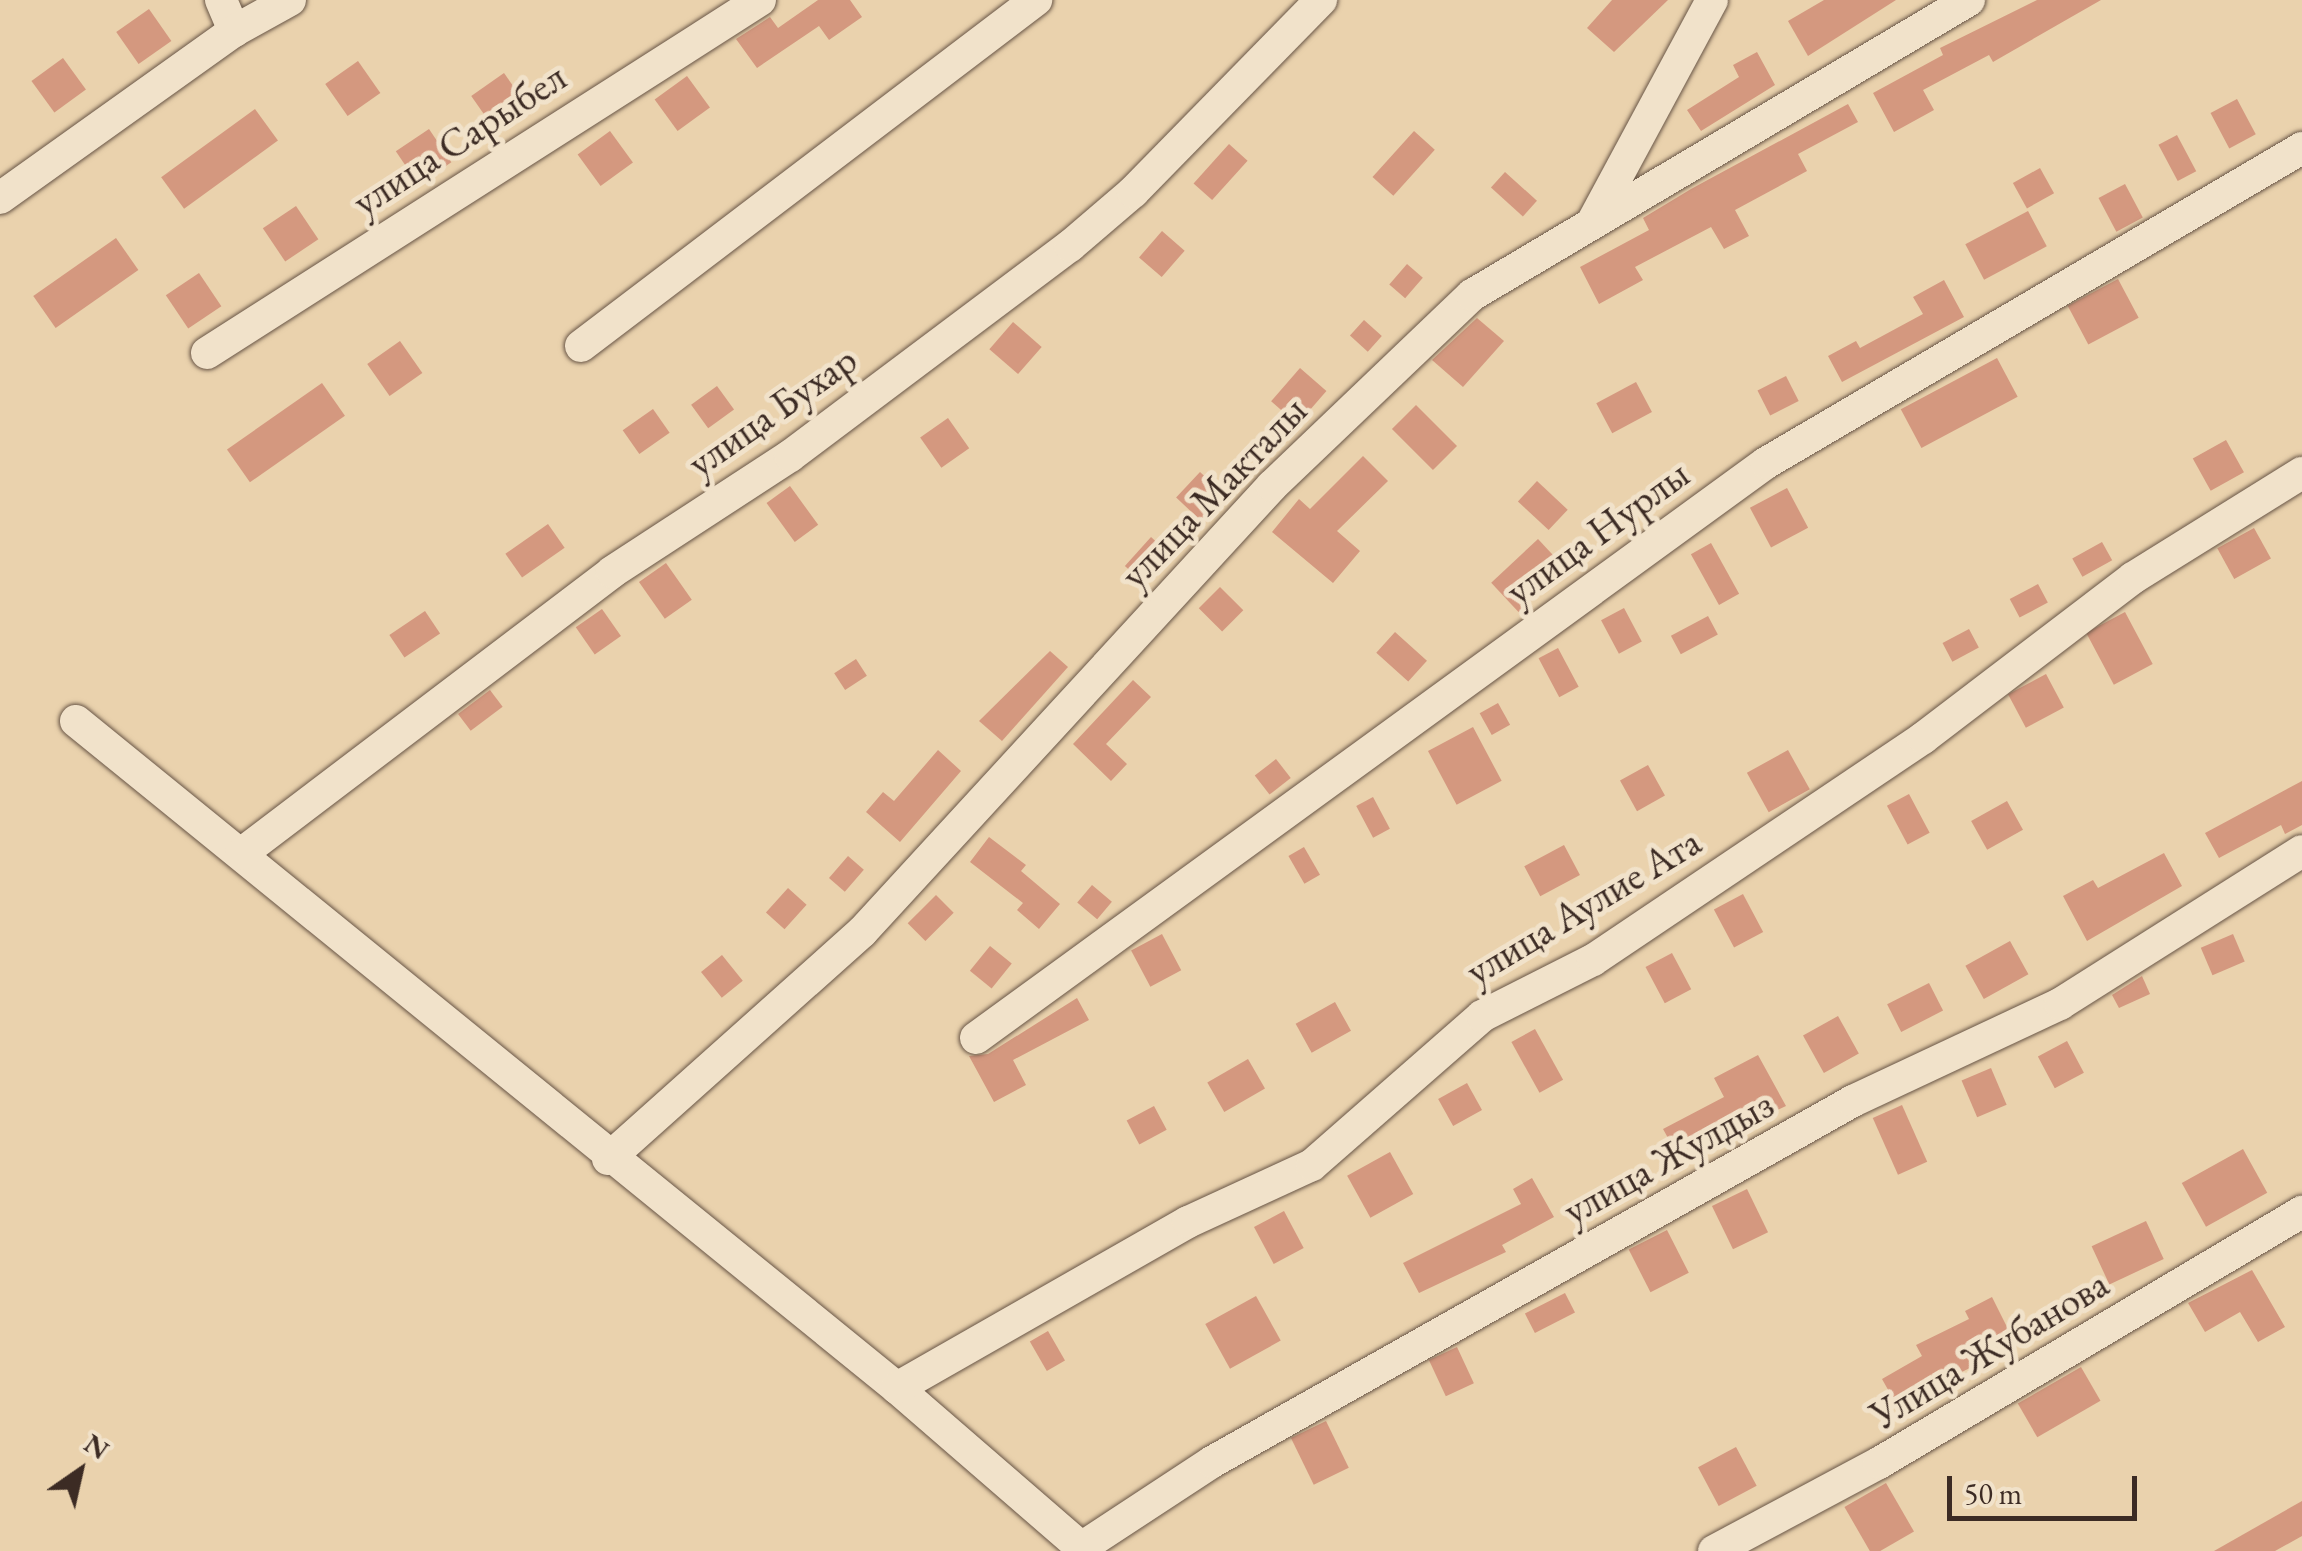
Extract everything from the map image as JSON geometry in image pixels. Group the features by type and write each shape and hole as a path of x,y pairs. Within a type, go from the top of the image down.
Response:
{"street":[{"path":"0,198 228,15 290,0"},
{"name":"улица Сарыбел","path":"207,353 760,0"},
{"path":"581,346 1036,0"},
{"name":"улица Бухар","path":"241,854 612,572 790,456 1070,246 1132,192 1321,0"},
{"path":"1592,223 1712,0"},
{"name":"улица Макталы","path":"608,1159 862,932 1272,486 1458,308 1507,269 1592,223 1969,0"},
{"name":"улица Нурлы","path":"976,1038 1766,463 2302,148"},
{"name":"улица Аулие Ата","path":"898,1388 1188,1222 1312,1165 1482,1016 1593,960 1924,738 2134,578 2302,473"},
{"path":"76,721 608,1159 898,1388 1082,1550"},
{"name":"улица Жулдыз","path":"1082,1550 1212,1462 1853,1102 2060,1004 2302,851"},
{"name":"Улица Жубанова","path":"1714,1551 1878,1464 2302,1212"}],"building":[{"path":"818,0 850,0 862,17 829,40 819,26 757,68 736,39 770,17 778,28"},
{"path":"1612,0 1668,0 1614,52 1587,28"},
{"path":"1824,0 1896,0 1808,56 1788,21"},
{"path":"2037,0 2101,0 1993,62 1989,55 1923,90 1934,110 1894,132 1873,93 1943,55 1940,48"},
{"path":"149,9 171,41 139,64 116,32"},
{"path":"1757,52 1775,85 1701,131 1687,110 1739,77 1733,65"},
{"path":"63,58 86,90 54,112 31,81"},
{"path":"358,61 380,93 348,116 325,84"},
{"path":"504,73 526,105 494,128 471,96"},
{"path":"687,76 710,108 678,131 655,100"},
{"path":"2237,99 2256,134 2229,148 2211,113"},
{"path":"1848,104 1858,122 1798,154 1807,171 1735,210 1749,236 1724,249 1711,227 1635,267 1643,280 1599,304 1580,267 1649,230 1643,218"},
{"path":"255,109 278,141 184,209 161,177"},
{"path":"429,129 451,162 418,185 396,151"},
{"path":"610,131 633,163 601,186 578,155"},
{"path":"1414,131 1435,150 1393,196 1373,177"},
{"path":"2177,135 2196,171 2178,181 2158,145"},
{"path":"1229,144 1248,161 1212,200 1194,183"},
{"path":"2040,168 2054,193 2027,208 2013,183"},
{"path":"1505,172 1537,201 1523,216 1491,188"},
{"path":"2125,184 2143,218 2116,232 2099,198"},
{"path":"296,206 318,239 285,262 263,228"},
{"path":"2028,211 2047,246 1984,280 1965,244"},
{"path":"1162,231 1185,251 1162,277 1139,257"},
{"path":"116,238 138,270 56,328 33,296"},
{"path":"1407,264 1423,278 1405,298 1389,284"},
{"path":"199,273 221,306 188,329 166,295"},
{"path":"2118,279 2139,318 2088,345 2068,306"},
{"path":"1944,280 1964,317 1842,382 1828,356 1856,341 1860,348 1923,314 1913,297"},
{"path":"1477,318 1504,341 1463,387 1432,360"},
{"path":"1364,320 1382,336 1368,352 1350,336"},
{"path":"1013,322 1042,347 1018,374 989,349"},
{"path":"400,341 422,373 390,396 367,364"},
{"path":"1997,358 2018,397 1921,448 1901,409"},
{"path":"1300,368 1326,391 1298,424 1271,401"},
{"path":"1786,376 1799,401 1770,415 1757,391"},
{"path":"1636,382 1652,412 1612,433 1596,403"},
{"path":"322,383 345,416 250,482 227,450"},
{"path":"717,386 734,409 708,428 691,405"},
{"path":"1416,405 1457,446 1433,470 1392,429"},
{"path":"653,409 670,433 639,454 623,430"},
{"path":"948,418 969,448 941,468 920,438"},
{"path":"2226,440 2244,472 2211,491 2193,458"},
{"path":"1363,456 1388,481 1337,531 1360,551 1333,583 1272,532 1299,499 1310,509"},
{"path":"1200,472 1226,496 1202,521 1176,498"},
{"path":"1537,481 1568,510 1549,530 1518,501"},
{"path":"790,486 818,525 795,542 767,503"},
{"path":"1787,488 1808,528 1771,547 1750,508"},
{"path":"548,524 565,548 522,578 505,554"},
{"path":"2254,528 2271,559 2234,579 2217,548"},
{"path":"1151,537 1170,554 1143,583 1125,566"},
{"path":"1538,539 1565,568 1518,612 1491,583"},
{"path":"2102,542 2112,560 2082,577 2072,558"},
{"path":"1711,543 1739,594 1719,605 1691,554"},
{"path":"666,563 692,600 665,619 639,582"},
{"path":"2038,584 2048,603 2020,618 2010,599"},
{"path":"1220,587 1243,610 1222,632 1199,608"},
{"path":"1624,608 1642,642 1619,654 1601,620"},
{"path":"602,609 621,636 595,654 576,627"},
{"path":"425,611 440,633 404,657 389,635"},
{"path":"2125,612 2153,664 2114,685 2086,633"},
{"path":"1708,616 1718,635 1681,654 1671,636"},
{"path":"1969,629 1979,648 1952,662 1943,643"},
{"path":"1395,632 1427,661 1408,682 1376,653"},
{"path":"1558,648 1579,687 1559,697 1539,658"},
{"path":"1050,651 1068,667 1002,741 979,721"},
{"path":"856,659 867,676 845,690 834,673"},
{"path":"2046,674 2064,708 2026,728 2008,694"},
{"path":"1133,680 1151,697 1106,744 1127,764 1111,781 1073,744"},
{"path":"490,690 503,707 471,731 458,714"},
{"path":"1498,703 1510,725 1492,735 1480,713"},
{"path":"1473,727 1502,781 1457,805 1428,751"},
{"path":"938,750 961,771 900,842 866,812 883,792 894,801"},
{"path":"1788,750 1810,789 1769,812 1747,773"},
{"path":"1276,759 1291,778 1269,795 1255,776"},
{"path":"1648,765 1665,796 1637,811 1620,781"},
{"path":"2302,781 2302,825 2285,834 2281,825 2219,858 2205,833"},
{"path":"1909,794 1930,833 1908,845 1887,806"},
{"path":"1373,797 1390,829 1373,838 1356,806"},
{"path":"2007,801 2023,830 1987,850 1971,821"},
{"path":"989,837 1026,865 1021,871 1060,904 1039,929 1017,910 1023,903 970,862"},
{"path":"1564,845 1580,875 1540,896 1524,866"},
{"path":"1304,847 1320,875 1304,884 1288,856"},
{"path":"2164,853 2182,886 2087,941 2063,896 2093,880 2098,888"},
{"path":"848,856 864,870 845,892 829,878"},
{"path":"1092,885 1112,902 1097,919 1077,903"},
{"path":"788,888 807,905 784,929 766,913"},
{"path":"1743,894 1763,932 1734,947 1714,909"},
{"path":"936,895 954,913 925,941 908,923"},
{"path":"1162,934 1181,970 1150,987 1131,950"},
{"path":"2233,934 2245,962 2213,975 2201,948"},
{"path":"2010,941 2028,974 1984,999 1965,966"},
{"path":"990,946 1012,964 992,988 970,971"},
{"path":"1672,953 1691,989 1665,1003 1646,967"},
{"path":"722,955 743,981 722,998 701,972"},
{"path":"2142,976 2150,994 2119,1008 2112,995"},
{"path":"1929,983 1943,1011 1901,1032 1887,1004"},
{"path":"1077,998 1089,1020 1013,1060 1026,1085 994,1102 969,1056 988,1054"},
{"path":"1335,1002 1351,1031 1312,1053 1296,1024"},
{"path":"1838,1016 1859,1054 1824,1073 1803,1035"},
{"path":"1535,1029 1563,1080 1540,1093 1511,1042"},
{"path":"2067,1041 2084,1073 2055,1088 2038,1056"},
{"path":"1758,1055 1786,1106 1678,1156 1663,1129 1724,1097 1714,1078"},
{"path":"1248,1059 1265,1088 1224,1112 1207,1082"},
{"path":"1991,1068 2007,1105 1977,1117 1962,1081"},
{"path":"1467,1083 1482,1110 1453,1126 1438,1099"},
{"path":"1902,1105 1927,1162 1898,1175 1873,1118"},
{"path":"1154,1106 1167,1130 1139,1144 1127,1121"},
{"path":"2243,1149 2267,1193 2206,1227 2182,1183"},
{"path":"1390,1152 1413,1194 1370,1218 1347,1176"},
{"path":"1532,1178 1554,1217 1502,1245 1506,1252 1419,1293 1403,1263 1521,1204 1513,1189"},
{"path":"1747,1189 1768,1232 1733,1249 1712,1206"},
{"path":"1284,1211 1304,1248 1274,1264 1254,1227"},
{"path":"2146,1221 2164,1259 2109,1284 2092,1246"},
{"path":"1667,1230 1689,1273 1650,1292 1629,1250"},
{"path":"2252,1270 2285,1327 2258,1342 2240,1312 2205,1332 2188,1303"},
{"path":"1565,1293 1575,1313 1535,1333 1525,1313"},
{"path":"1256,1296 1281,1341 1230,1369 1205,1324"},
{"path":"1992,1297 2011,1335 1967,1357 1972,1367 1896,1404 1882,1379 1922,1356 1916,1345 1969,1319 1965,1311"},
{"path":"1048,1331 1065,1360 1047,1371 1030,1342"},
{"path":"1457,1347 1474,1383 1446,1396 1429,1360"},
{"path":"2081,1367 2100,1401 2037,1437 2018,1404"},
{"path":"1326,1421 1349,1468 1314,1485 1291,1438"},
{"path":"1736,1447 1757,1486 1719,1506 1698,1467"},
{"path":"1886,1483 1914,1531 1880,1551 1870,1551 1844,1507"},
{"path":"2302,1501 2302,1536 2275,1551 2214,1551"}]}
